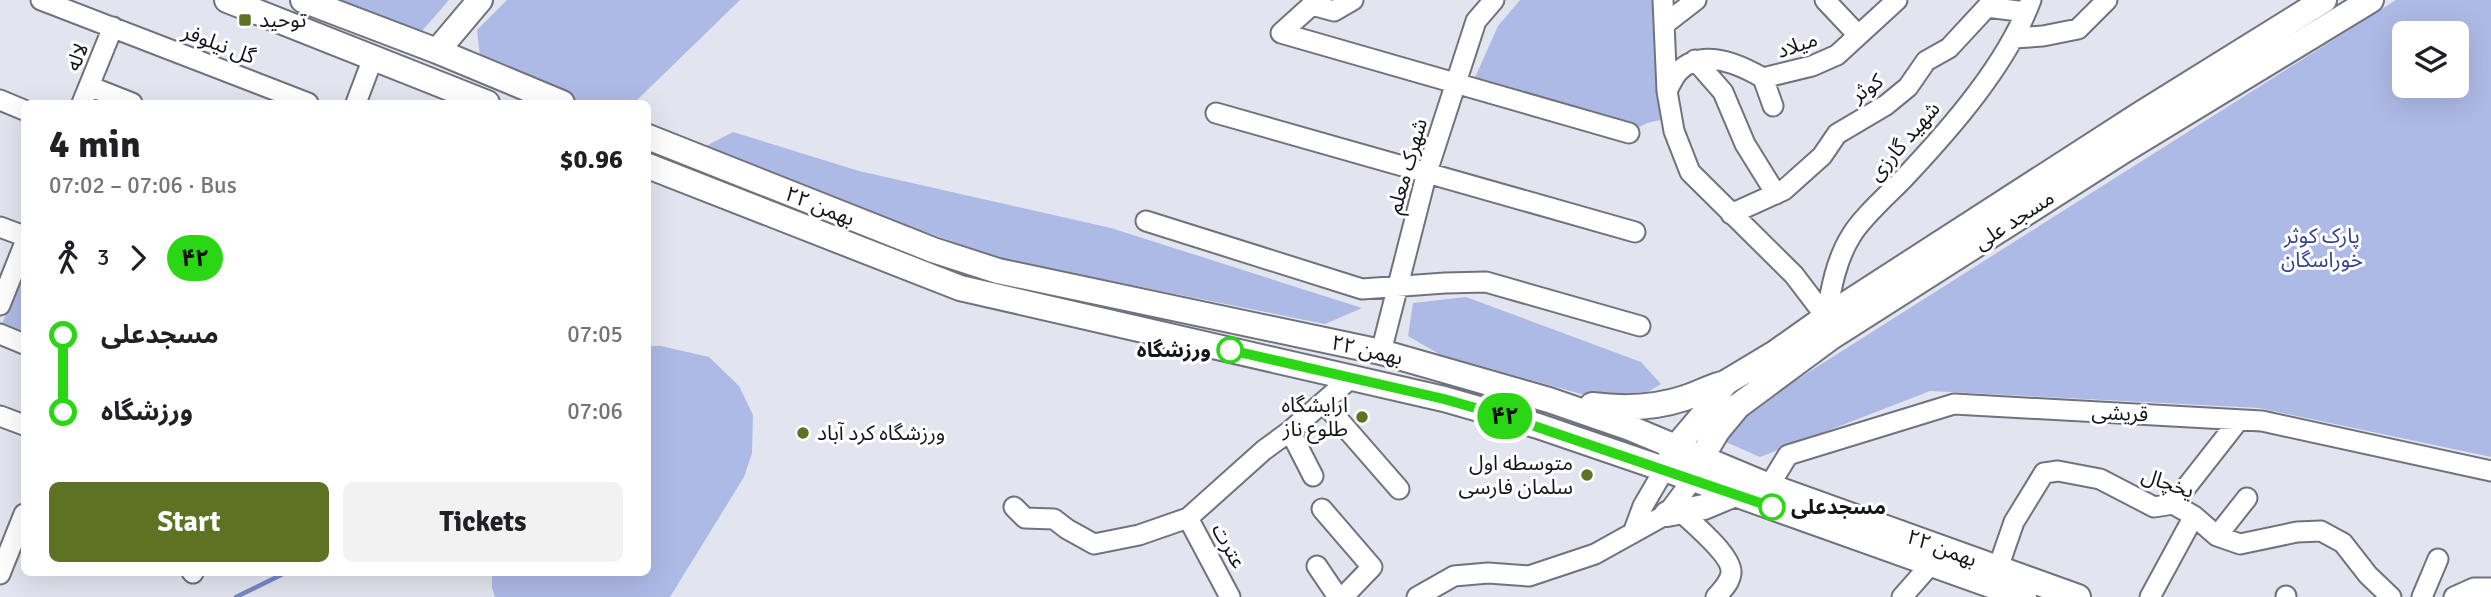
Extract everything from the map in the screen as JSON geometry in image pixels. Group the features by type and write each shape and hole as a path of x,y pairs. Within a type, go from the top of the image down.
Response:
{"main road":[{"path":"227,0 479,100"},
{"path":"303,0 438,51 555,100"},
{"path":"438,51 480,0"},
{"name":"مسجد علی","path":"1697,468 1718,430 1745,401 1830,338 2324,0"},
{"name":"مسجد علی","path":"1725,383 1774,354 1826,317 2116,142 2371,0"},
{"name":"۲۲ بهمن","path":"651,138 933,250 984,267 1381,352 1549,400 1630,428 1676,447 1697,468"},
{"name":"۲۲ بهمن","path":"651,167 960,288 1444,399 1538,426 1664,470 1697,468 2078,597"},
{"path":"975,292 984,267"},
{"path":"1725,383 1745,401"},
{"path":"1549,400 1610,408 1639,407 1684,398 1725,383"},
{"path":"1664,470 1676,447 1725,383"},
{"path":"1674,513 1704,507 1753,487 1729,456 1718,430"},
{"name":"۲۲ بهمن","path":"1753,487 1932,563 2020,596"}],"street":[{"name":"گل نیلوفر","path":"41,0 300,100"},
{"path":"1353,0 1334,11 1312,5 1281,33 1629,133"},
{"name":"شهرک معلم","path":"1381,352 1427,172 1476,21 1494,0"},
{"path":"1663,0 1667,91 1674,131 1690,172 1794,275 1826,317"},
{"path":"1665,24 1696,0"},
{"path":"1825,0 1858,35"},
{"name":"میلاد","path":"1695,60 1723,61 1747,68 1763,78 1812,66 1836,55 1897,0"},
{"path":"2014,38 2078,29 2107,0"},
{"name":"شهید گارزی","path":"1826,317 1834,274 1851,235 1912,170 1977,92 2014,38 2028,6"},
{"name":"کوثر","path":"1731,214 1784,190 1822,156 1838,134 1886,105 1908,88 1926,61 1949,48 1987,7 2028,6"},
{"name":"لاله","path":"86,95 113,27"},
{"path":"357,100 373,58"},
{"path":"1667,91 1678,72 1695,60 1723,92 1745,144 1776,194"},
{"path":"1763,78 1773,106"},
{"path":"86,95 115,100"},
{"path":"0,100 21,109"},
{"path":"1216,113 1636,232"},
{"path":"1146,221 1362,289 1486,282 1640,326"},
{"path":"0,227 21,235"},
{"path":"0,305 21,252"},
{"path":"0,334 21,343"},
{"path":"1014,508 1025,518 1054,519 1094,544 1139,534 1188,518 1351,378"},
{"path":"1324,402 1399,489"},
{"name":"قریشی","path":"1753,487 1788,455 1954,404 2262,421 2491,471"},
{"path":"0,416 21,424"},
{"path":"2173,504 2239,420"},
{"path":"1290,431 1313,476"},
{"path":"1417,597 1437,592 1454,576 1488,573 1529,576 1595,554 1674,513 1697,468"},
{"path":"1633,533 1643,506 1664,470"},
{"name":"یخچال","path":"1998,568 2014,522 2044,473 2058,471 2100,479 2154,507 2173,504 2217,536 2240,544 2297,532 2320,531 2343,544 2368,575 2391,597"},
{"path":"2217,536 2247,498"},
{"path":"1322,509 1372,567 1343,597"},
{"path":"1674,513 1728,560 1731,572 1726,586 1716,597"},
{"path":"2150,597 2193,516"},
{"path":"0,574 7,538 21,518"},
{"name":"عترت","path":"1188,518 1230,597"},
{"path":"2422,597 2438,559"},
{"path":"1902,597 1932,563"},
{"path":"1317,566 1338,597"},
{"path":"2454,597 2474,588 2491,588"}],"green space":[{"path":"340,0 449,0 422,31"},
{"path":"507,0 740,0 637,100 570,100 481,66 477,30"},
{"path":"1520,0 1653,0 1665,119 1647,123 1634,130 1473,82 1498,26"},
{"name":"پارک کوثر خوراسگان","path":"2396,0 2491,0 2491,457 2259,408 1930,391 1760,457 1726,442 1752,408"},
{"path":"733,132 859,171 1111,228 1362,308 1325,324 1001,259 781,180 704,147"},
{"path":"21,278 21,332 2,324"},
{"path":"1466,297 1641,362 1661,384 1641,396 1581,394 1439,354 1408,336 1413,303"},
{"path":"651,346 709,357 739,386 753,415 752,453 744,477 670,597 495,597 492,576 651,576"}],"waterway":[{"path":"236,597 279,576"}],"bus line":[{"name":"۴۲","path":"1230,350 1444,399 1514,419 1772,507"}],"place":[{"name":"توحید","path":"245,20"},
{"name":"ورزشگاه","path":"1230,350"},
{"name":"ارایشگاه طلوع ناز","path":"1362,417"},
{"name":"ورزشگاه کرد آباد","path":"803,433"},
{"name":"متوسطه اول سلمان فارسی","path":"1587,475"},
{"name":"مسجدعلی","path":"1772,507"}]}
